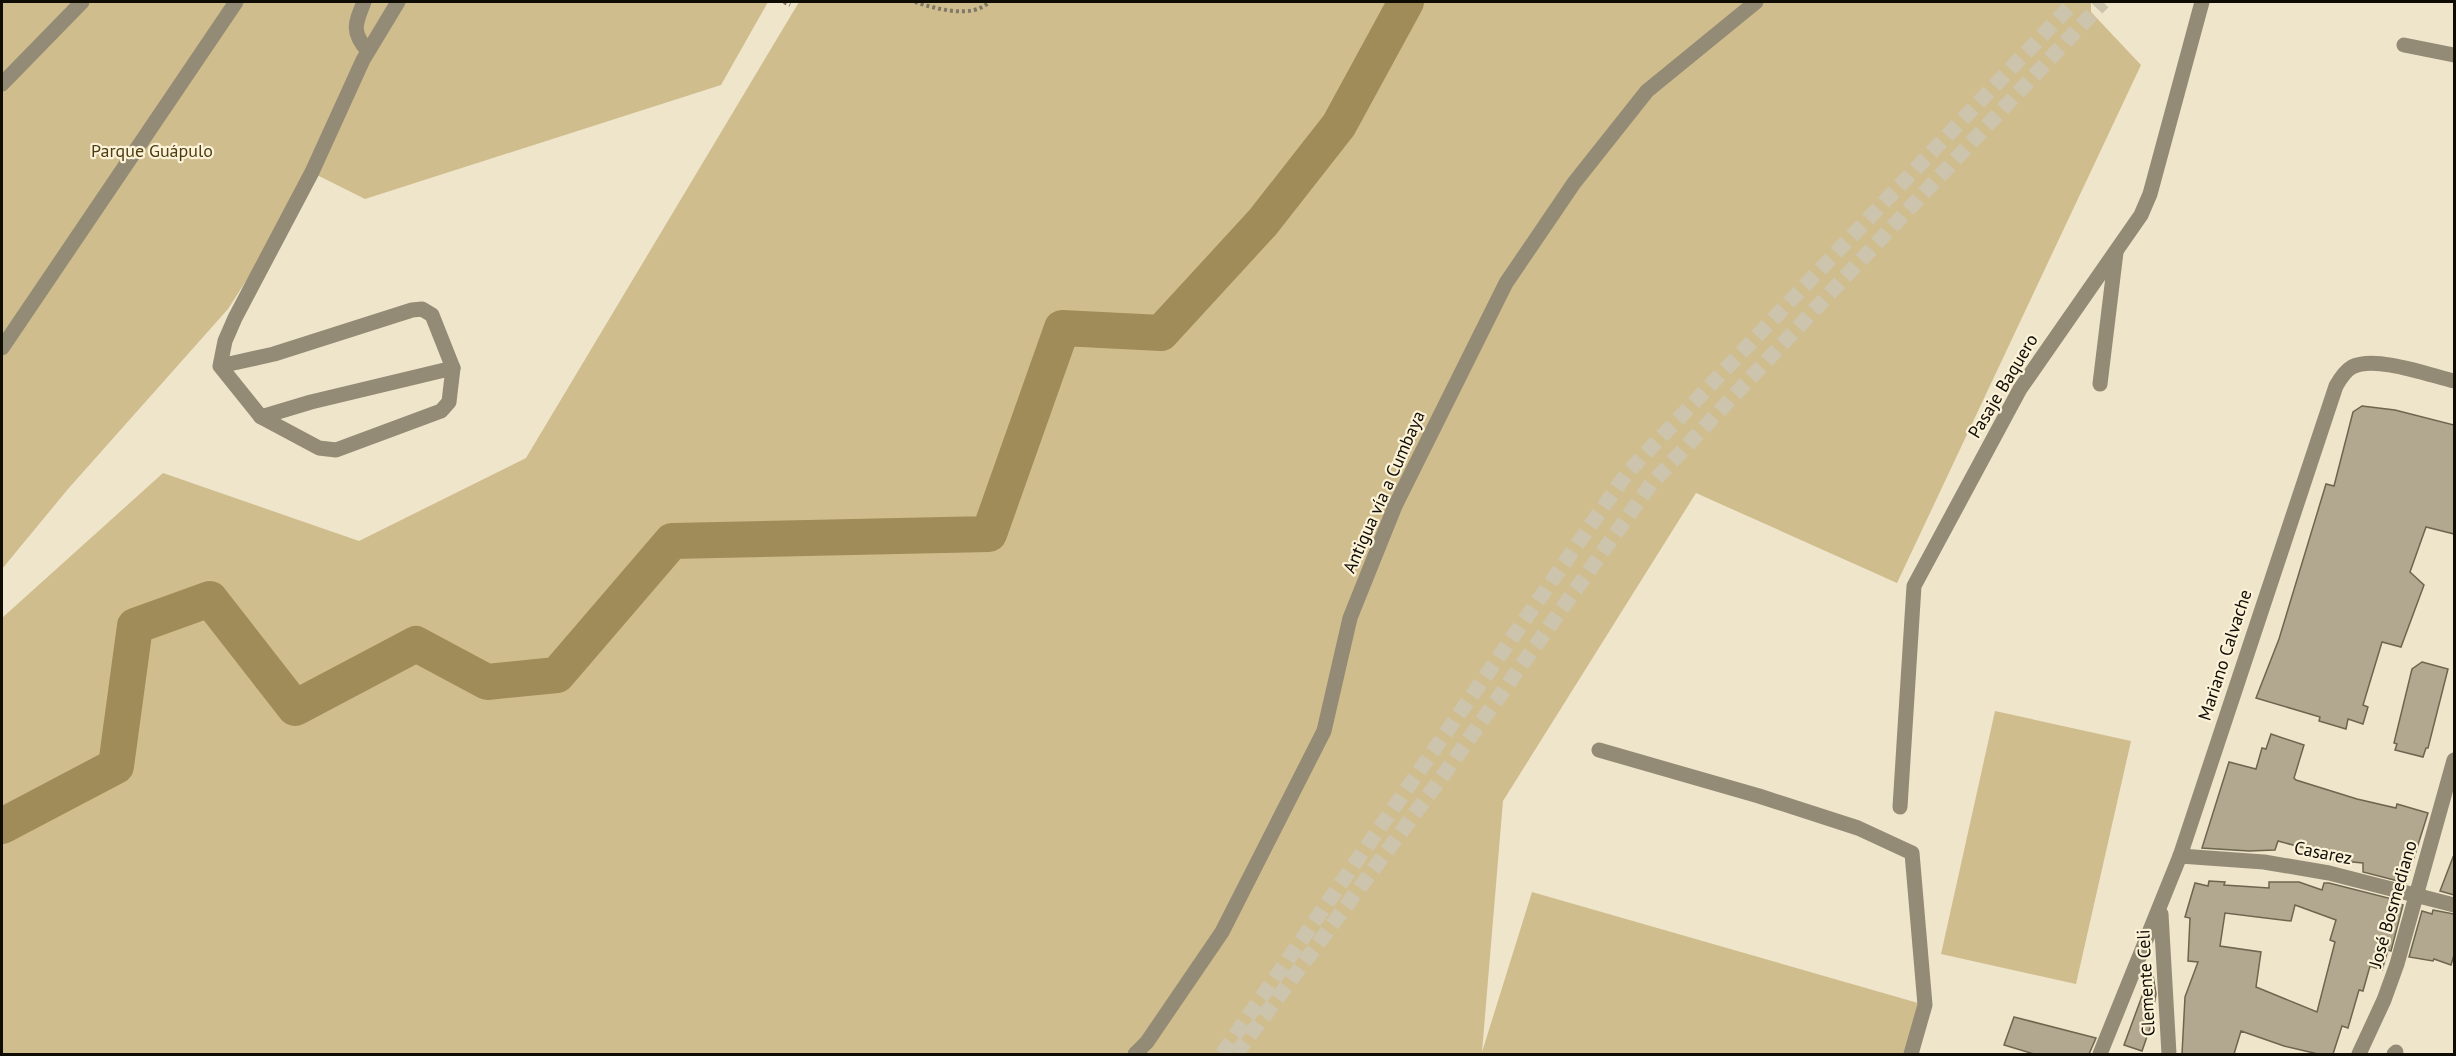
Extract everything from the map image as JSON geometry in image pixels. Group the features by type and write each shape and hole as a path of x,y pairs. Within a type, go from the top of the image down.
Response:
{"street":[{"path":"2,84 82,2"},
{"path":"2,348 236,2"},
{"path":"364,2 356,25 357,38 368,51"},
{"path":"220,366 225,341 235,318 312,172 368,51 398,2"},
{"name":"Antigua vía a Cumbaya","path":"1135,1054 1147,1042 1222,932 1324,731 1350,618 1395,506 1506,283 1574,183 1647,91 1756,2"},
{"name":"Pasaje Baquero","path":"1900,807 1914,586 2020,389 2141,215 2150,194 2202,2"},
{"path":"2404,45 2454,55"},
{"path":"2100,384 2116,249"},
{"path":"422,309 432,315 453,368 449,402 441,411 336,450 319,448 261,417 220,366 258,358 412,310 422,309"},
{"name":"Mariano Calvache","path":"2100,1054 2161,909 2180,856 2336,386 2348,370 2363,364 2388,366 2454,381"},
{"path":"261,417 311,402 453,368"},
{"path":"1599,750 1849,825 1912,853 1925,1005 1912,1054"},
{"name":"José Bosmediano","path":"2359,1054 2384,1000 2397,964 2454,760"},
{"name":"Casarez","path":"2180,856 2264,862 2329,873 2454,905"},
{"name":"Clemente Celi","path":"2161,909 2169,1054"}],"path":[{"path":"784,2 790,5"},
{"path":"915,2 960,11 978,9 989,2"}],"green space":[{"name":"Parque Guápulo","path":"2,2 768,2 721,85 365,199 315,174 228,309 68,489 2,569"},
{"path":"799,2 2091,2 2091,12 2141,65 1897,583 1696,493 1503,801 1482,1052 1532,892 1925,1005 1911,1054 2,1054 2,618 163,473 359,541 526,458"},
{"path":"1995,711 2131,741 2076,984 1941,954"}],"building":[{"path":"2362,406 2395,410 2454,425 2454,534 2426,527 2410,572 2424,585 2401,647 2382,642 2363,705 2368,707 2363,724 2348,719 2346,729 2319,721 2320,717 2256,698 2279,639 2326,484 2334,486 2353,412"},
{"path":"2422,662 2448,669 2428,748 2423,757 2395,750 2397,744 2394,743 2412,669"},
{"path":"2271,734 2304,745 2294,778 2296,780 2357,799 2396,808 2397,804 2428,813 2406,883 2363,872 2363,863 2332,860 2334,856 2278,841 2275,850 2202,848 2229,762 2256,769 2262,748 2266,749"},
{"path":"2454,858 2454,895 2440,891"},
{"path":"2209,881 2225,882 2224,885 2269,888 2269,882 2299,882 2322,890 2324,883 2329,883 2400,901 2403,905 2391,951 2388,950 2382,970 2370,966 2363,991 2359,990 2348,1028 2342,1026 2333,1054 2318,1054 2284,1046 2241,1031 2234,1054 2182,1054 2185,997 2198,962 2188,961 2190,918 2185,917 2195,883 2208,886","holes":["2295,905 2336,920 2330,940 2335,942 2317,1012 2256,987 2261,952 2220,946 2225,913 2291,921"]},
{"path":"2433,910 2454,914 2454,955 2451,965 2434,959 2433,961 2409,957 2422,911 2432,914"},
{"path":"2152,969 2156,994 2150,1028 2142,1051 2124,1045"},
{"path":"2014,1017 2096,1038 2089,1054 2034,1054 2004,1045"}],"waterway":[{"path":"2,826 116,766 135,626 210,599 295,708 416,644 487,682 557,675 672,541 989,534 1062,328 1161,333 1263,222 1339,125 1406,2"}],"tunnel":[{"path":"1222,1054 1627,473 2074,2"},
{"path":"1236,1054 1436,785 1651,484 2103,2"}]}
